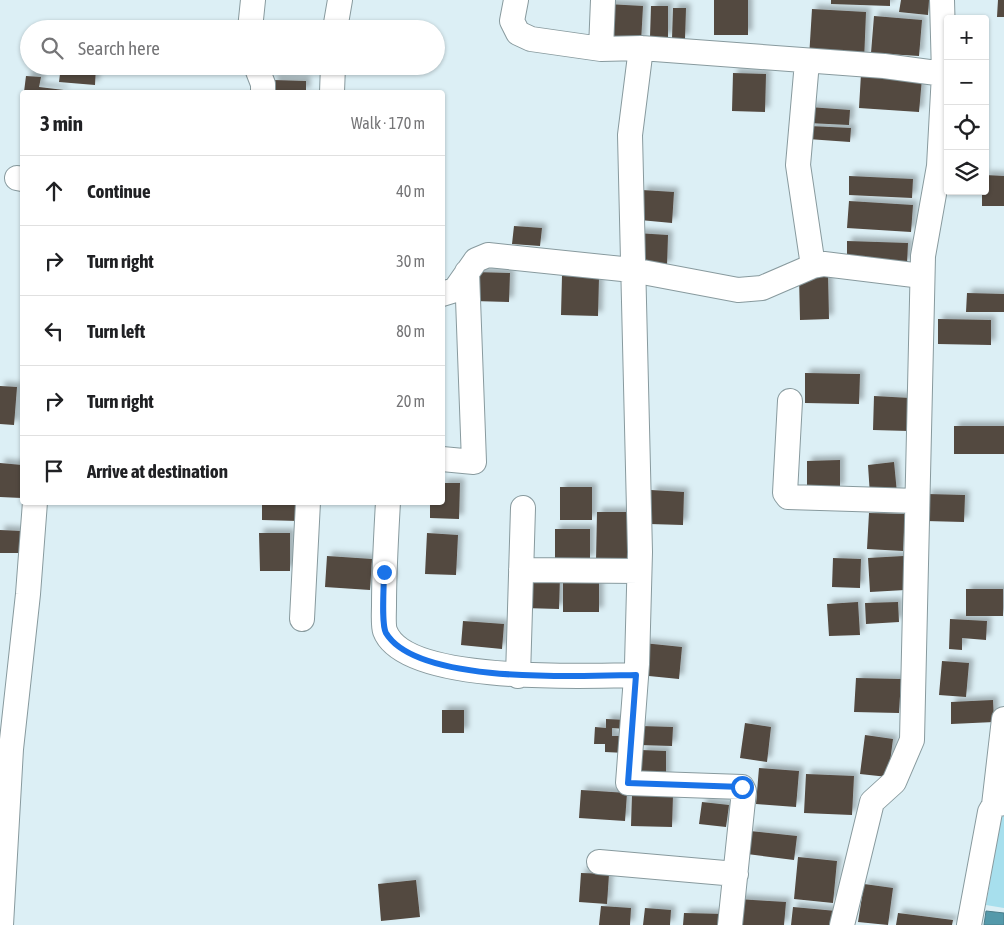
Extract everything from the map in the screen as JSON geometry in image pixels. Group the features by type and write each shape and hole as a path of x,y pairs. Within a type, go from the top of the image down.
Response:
{"street":[{"path":"251,20 253,0"},
{"path":"337,20 340,0"},
{"path":"516,0 512,21 518,33 531,39 601,49 641,48 808,62 884,66 944,74"},
{"path":"601,49 603,0"},
{"path":"842,925 872,802 894,782 912,740 922,276 923,256 939,166 944,74 942,0"},
{"path":"641,48 630,135 639,572 636,675 628,783 742,787 744,791 730,925"},
{"path":"808,62 798,165 813,266"},
{"path":"260,75 263,90"},
{"path":"332,90 333,75"},
{"path":"445,293 455,290 476,260 488,255 632,270 738,290 762,288 813,266 835,264 922,276"},
{"path":"445,459 474,462 467,272"},
{"path":"790,401 785,492 788,497 917,501"},
{"path":"1,925 11,749 28,594 35,505"},
{"path":"302,619 308,505"},
{"path":"388,505 384,572 385,631 393,643 411,654 450,667 518,676 636,675"},
{"path":"518,676 523,508"},
{"path":"521,570 639,572"},
{"path":"969,925 987,823 999,804 1004,719"},
{"path":"599,862 736,874"}],"shaded area":[{"path":"1002,812 1004,812 1004,908 986,905"},
{"path":"986,911 1004,913 1004,925 984,925"}],"building":[{"path":"714,0 748,0 748,35 714,35"},
{"path":"831,0 890,0 890,6 831,4"},
{"path":"901,0 929,0 928,15 899,12"},
{"path":"998,0 1004,0 1004,17 997,17"},
{"path":"607,4 643,6 641,42 606,41"},
{"path":"651,6 668,6 668,38 650,37"},
{"path":"673,8 686,8 685,39 672,39"},
{"path":"812,9 866,12 864,61 809,58"},
{"path":"874,16 922,20 919,56 871,53"},
{"path":"733,73 766,74 765,112 732,111"},
{"path":"861,74 922,78 919,112 859,108"},
{"path":"60,75 96,75 95,85 59,82"},
{"path":"26,76 41,77 39,87 64,90 24,90"},
{"path":"273,80 306,81 306,90 273,90"},
{"path":"809,107 850,110 849,125 808,123"},
{"path":"809,126 851,128 850,142 808,139"},
{"path":"989,175 1004,176 1004,206 982,206 982,195 989,195"},
{"path":"849,176 913,179 912,198 849,195"},
{"path":"642,190 674,192 672,223 640,220"},
{"path":"849,201 913,205 911,232 847,228"},
{"path":"514,226 542,228 540,246 512,244"},
{"path":"636,233 668,235 667,266 635,265"},
{"path":"847,241 908,243 907,264 847,263"},
{"path":"474,272 510,273 509,302 474,301"},
{"path":"799,275 828,275 829,319 800,320"},
{"path":"562,276 599,277 598,316 561,315"},
{"path":"967,293 1004,294 1004,312 966,312"},
{"path":"938,319 991,320 991,345 938,344"},
{"path":"805,373 860,374 859,404 805,403"},
{"path":"0,386 17,387 14,425 0,424"},
{"path":"874,396 910,398 909,431 873,430"},
{"path":"954,426 1004,426 1004,454 954,454"},
{"path":"840,460 840,489 807,489 807,461"},
{"path":"894,462 897,493 870,495 868,465"},
{"path":"0,463 20,465 20,498 0,497"},
{"path":"445,483 460,483 459,519 430,518 430,505 445,505"},
{"path":"560,487 592,487 592,520 560,520"},
{"path":"651,490 684,492 683,525 650,524"},
{"path":"927,494 965,495 964,522 926,521"},
{"path":"262,505 300,505 299,521 262,520"},
{"path":"597,512 633,512 633,561 596,561"},
{"path":"869,513 905,514 903,551 867,549"},
{"path":"555,529 590,529 590,560 555,560"},
{"path":"0,530 21,531 20,553 0,553"},
{"path":"259,533 290,533 290,571 260,571"},
{"path":"427,533 458,535 456,575 425,574"},
{"path":"327,556 372,559 370,590 325,587"},
{"path":"904,556 905,590 870,592 868,558"},
{"path":"833,558 861,559 860,588 832,587"},
{"path":"525,575 560,576 559,609 524,608"},
{"path":"563,577 599,577 599,612 563,612"},
{"path":"966,589 1003,589 1003,616 966,616"},
{"path":"858,602 860,635 829,636 827,604"},
{"path":"898,602 899,622 866,624 865,603"},
{"path":"950,619 987,621 986,640 962,638 962,650 949,649"},
{"path":"463,621 504,624 502,649 461,645"},
{"path":"643,643 682,647 679,679 639,675"},
{"path":"942,661 969,663 966,697 939,695"},
{"path":"856,678 901,679 899,713 854,712"},
{"path":"993,700 994,722 951,724 951,702"},
{"path":"442,710 464,710 464,733 442,733"},
{"path":"606,719 627,720 627,729 612,728 612,736 627,736 626,753 605,752 605,744 594,744 595,727 606,728"},
{"path":"745,723 771,727 767,762 740,758"},
{"path":"640,726 673,727 672,746 639,745"},
{"path":"865,735 893,739 888,777 860,774"},
{"path":"641,750 666,751 666,779 640,779"},
{"path":"759,768 799,771 796,807 756,804"},
{"path":"806,774 854,776 852,815 804,813"},
{"path":"581,790 627,793 625,821 579,818"},
{"path":"632,794 673,795 672,827 631,826"},
{"path":"702,802 729,805 726,827 699,824"},
{"path":"750,831 797,836 794,860 747,854"},
{"path":"798,857 837,861 833,903 794,899"},
{"path":"581,873 609,874 607,904 579,902"},
{"path":"416,880 420,917 381,921 378,884"},
{"path":"864,884 893,888 888,925 858,922"},
{"path":"737,899 786,902 784,925 735,925"},
{"path":"601,906 631,908 630,925 599,925"},
{"path":"793,907 836,911 835,925 791,925"},
{"path":"645,908 671,910 670,925 643,925"},
{"path":"684,913 724,914 724,925 683,925"},
{"path":"898,913 953,920 952,925 896,925"}],"route":[{"path":"384,572 385,631 393,643 411,654 450,667 490,673 533,677 636,675 628,783 742,787"}]}
